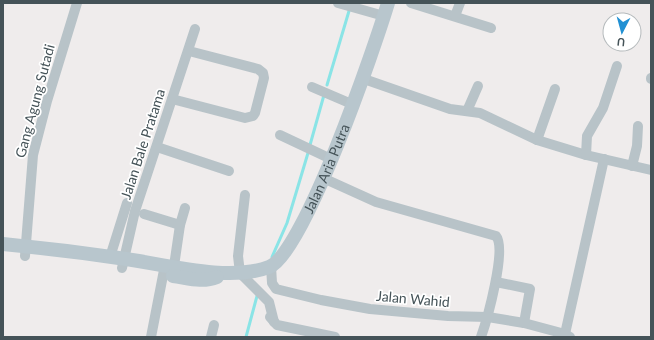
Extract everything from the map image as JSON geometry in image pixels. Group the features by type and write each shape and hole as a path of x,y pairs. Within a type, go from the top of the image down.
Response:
{"main road":[{"name":"Jalan Aria Putra","path":"268,267 286,250 304,219 323,178 364,79 386,10"},
{"path":"3,244 25,251 168,269 198,280 209,280 223,274 240,274 268,267"},
{"path":"3,253 25,251 110,257 123,264"}],"street":[{"name":"Gang Agung Sutadi","path":"25,251 33,155 47,100 77,3"},
{"name":"Jalan Aria Putra","path":"338,3 386,10"},
{"path":"411,3 491,28"},
{"path":"455,16 460,3"},
{"name":"Jalan Bale Pratama","path":"123,264 136,211 195,29"},
{"path":"172,99 245,118 253,116 255,113 264,78 263,73 258,69 189,51"},
{"path":"586,155 587,136 604,108 617,66"},
{"path":"364,79 450,109 480,113 537,140 586,155 651,170"},
{"path":"467,111 478,86"},
{"path":"312,87 354,105"},
{"path":"537,140 555,89"},
{"path":"632,166 637,146 638,126"},
{"path":"280,135 331,159"},
{"path":"157,147 229,170"},
{"path":"568,335 604,159"},
{"path":"323,178 376,202 496,236 501,247 496,282 488,317 481,337"},
{"path":"245,195 238,256 240,274 252,287 266,297 270,305 274,322 277,325 335,337"},
{"path":"110,257 128,203"},
{"path":"152,337 168,269 185,208"},
{"path":"144,214 180,225"},
{"name":"Jalan Wahid","path":"268,267 272,283 276,289 320,300 370,309 448,316 488,317 524,323 568,335"},
{"path":"496,282 530,289 524,323"},
{"path":"211,337 214,325"}],"waterway":[{"path":"327,85 349,11"},
{"path":"310,145 324,95"},
{"path":"272,257 287,223 308,153"},
{"path":"246,337 257,296"}]}
